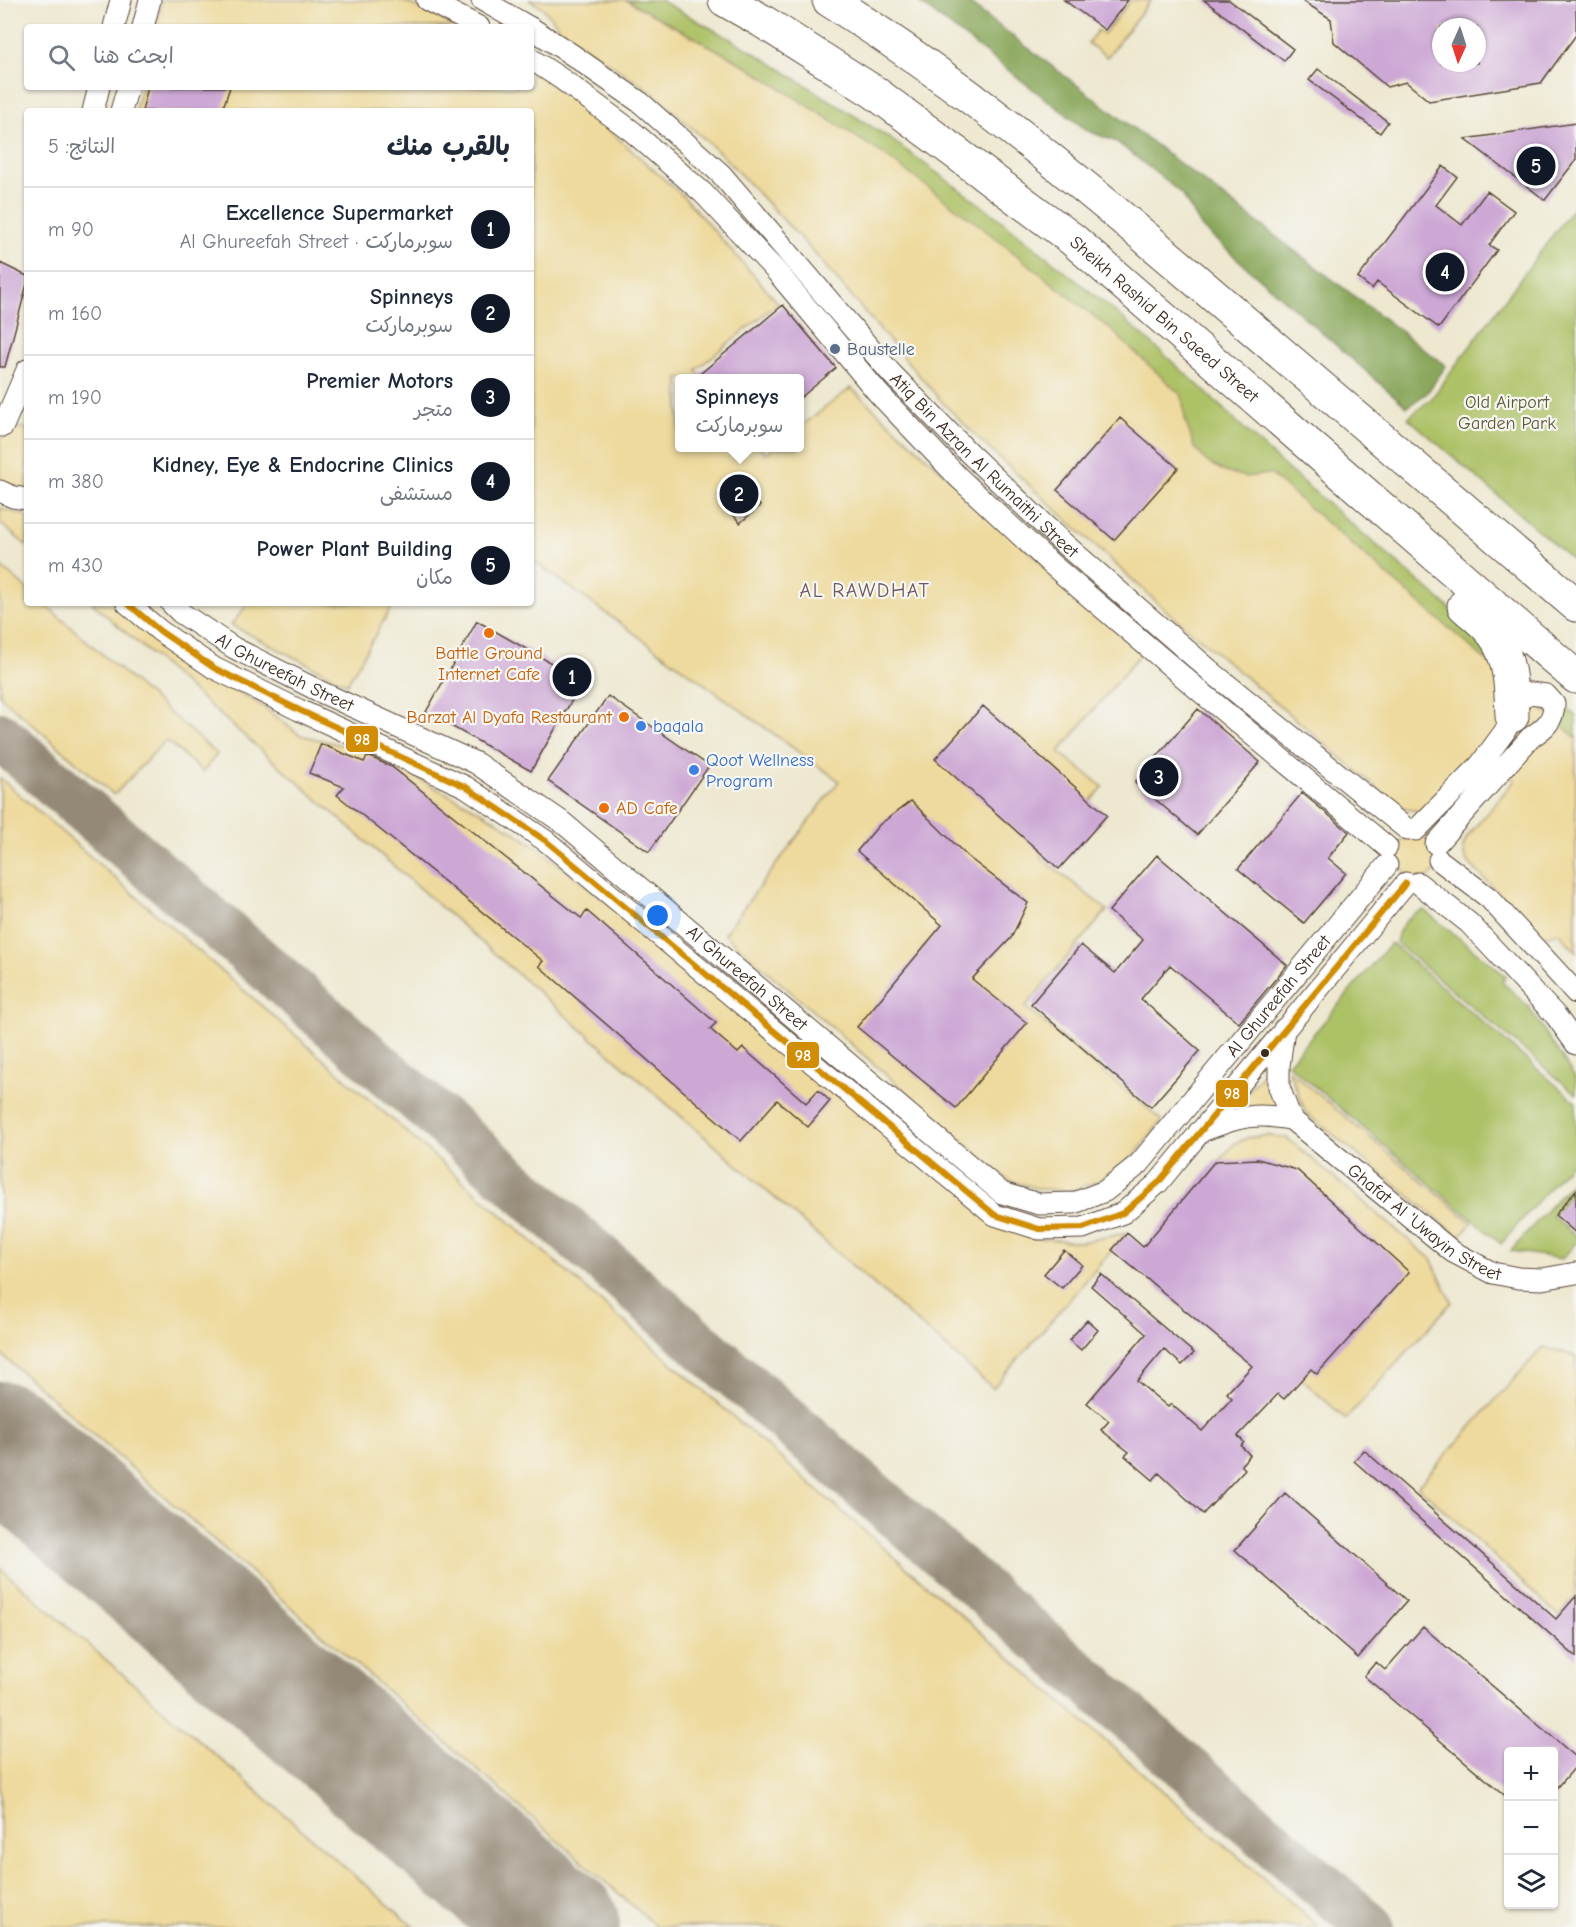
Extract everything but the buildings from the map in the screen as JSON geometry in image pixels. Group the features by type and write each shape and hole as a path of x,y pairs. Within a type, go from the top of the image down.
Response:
{"main road":[{"name":"Sheikh Rashid Bin Saeed Street","path":"724,0 762,21 874,92 1072,240 1576,677"},
{"path":"829,0 890,38 998,117 1098,196 1576,605"},
{"path":"1326,459 1377,527 1485,624 1499,642 1507,665 1512,716"}],"street":[{"path":"115,24 121,0"},
{"path":"144,24 150,0"},
{"path":"427,0 473,24"},
{"name":"Atiq Bin Azran Al Rumaithi Street","path":"482,0 523,24"},
{"name":"Atiq Bin Azran Al Rumaithi Street","path":"534,31 641,103 721,174 891,373 969,453 1062,542 1214,674 1412,830"},
{"name":"Atiq Bin Azran Al Rumaithi Street","path":"534,61 633,132 703,193 777,272 879,394 958,477 1050,563 1387,856"},
{"path":"94,108 98,90"},
{"path":"122,108 127,90"},
{"path":"1,427 24,377"},
{"path":"1,427 16,421 24,421"},
{"name":"Al Ghureefah Street","path":"131,606 160,631 214,668 374,746 466,787 546,841 995,1215 1039,1229 1083,1228 1123,1213 1158,1183 1284,1029 1412,883"},
{"name":"Al Ghureefah Street","path":"174,606 234,648 323,693 476,764 562,822 1002,1193 1039,1204 1074,1203 1106,1191 1139,1164 1387,856"},
{"path":"1412,883 1430,877 1434,872 1438,852 1530,738 1547,726 1554,713 1554,704 1546,695 1530,693 1521,698 1505,730 1480,765 1412,830 1395,836 1387,856 1394,877 1412,883 1469,923 1556,1016 1576,1044"},
{"path":"1412,830 1424,832 1438,852 1489,898 1576,993"},
{"path":"1198,1132 1237,1119 1262,1115 1291,1119 1279,1087 1279,1066 1284,1029"},
{"name":"Ghafat Al 'Uwayin Street","path":"1291,1119 1453,1252 1493,1272 1518,1278 1542,1279 1576,1274"}],"green space":[{"path":"626,0 660,0 752,51 888,137 992,213 1124,319 1277,460 1576,716 1576,738 1270,474 1246,477 1225,472 1207,462 1194,448 1185,419 1182,396 1111,330 980,226 880,152 744,65"},
{"path":"916,0 965,0 1446,366 1427,393 1407,407 1202,228 1182,194 1117,142 1088,131"},
{"name":"Old Airport Garden Park","path":"1576,204 1576,563 1408,418 1431,399"},
{"path":"1424,910 1506,976 1502,982 1528,1006 1576,1079 1576,1094 1396,943 1405,922"},
{"path":"1391,943 1576,1102 1576,1157 1501,1244 1288,1064"},
{"path":"1576,1177 1576,1187 1552,1216 1576,1236 1576,1243 1562,1259 1511,1251"}],"sand":[{"path":"162,0 399,0 450,24 157,24"},
{"path":"529,0 626,0 744,65 880,152 980,226 1111,330 1182,396 1185,419 1194,447 1207,462 1225,472 1246,477 1270,474 1576,738 1576,952 1560,933 1542,937 1465,859 1463,847 1467,837 1515,780 1478,750 1430,807 1418,811 1407,809 1390,799 1160,605 982,442 943,403 809,247 721,154 651,91 566,35 542,7"},
{"path":"1131,0 1151,0 1107,57 1088,43 1098,30 1104,34"},
{"path":"534,72 574,99 684,197 778,303 696,370 699,374 675,374 675,452 804,452 804,424 851,388 1141,653 1059,752 1103,787 1040,857 1107,910 1025,1007 1162,1120 1134,1156 1099,1181 1070,1191 1040,1189 1008,1180 724,934 839,781 534,561 534,108 136,108 140,90 534,90"},
{"path":"24,428 24,489 3,483 0,479 0,439 10,430"},
{"path":"0,508 24,515 24,543 0,523"},
{"path":"0,566 24,586 24,606 46,606 217,754 203,772 166,740 114,795 0,696"},
{"path":"95,606 123,606 206,673 255,701 300,735 363,750 484,813 533,844 1033,1238 1081,1242 1127,1233 993,1388"},
{"path":"247,606 392,606 347,684 231,625"},
{"path":"0,778 1319,1927 657,1927 0,1353"},
{"path":"1425,835 1432,838 1440,866 1429,876 1419,879 1410,876 1402,869 1397,850 1401,842 1411,836"},
{"path":"1272,1063 1286,1110 1228,1115"},
{"path":"1288,1069 1472,1223 1459,1236 1306,1113"},
{"path":"1250,1137 1287,1138 1431,1259 1452,1302 1346,1419 1152,1239 1235,1143"},
{"path":"1543,1347 1576,1356 1576,1596 1559,1616 1418,1486"},
{"path":"0,1568 414,1927 0,1927"}],"taxiway":[{"path":"0,736 1370,1927"}],"runway":[{"path":"0,1442 559,1927"}],"transit line":[{"name":"98","path":"131,606 160,631 214,668 466,787 546,841 995,1215 1039,1229 1083,1228 1123,1213 1158,1183 1406,883"}],"place":[{"name":"Power Plant Building","path":"1536,166"},
{"name":"Kidney, Eye & Endocrine Clinics","path":"1445,272"},
{"name":"Baustelle","path":"835,349"},
{"name":"Spinneys","path":"739,494"},
{"name":"Battle Ground Internet Cafe","path":"489,633"},
{"name":"Excellence Supermarket","path":"572,677"},
{"name":"Barzat Al Dyafa Restaurant","path":"624,717"},
{"name":"baqala","path":"641,726"},
{"name":"Qoot Wellness Program","path":"694,770"},
{"name":"Premier Motors","path":"1159,777"},
{"name":"AD Cafe","path":"604,808"}],"district":[{"name":"AL RAWDHAT","path":"865,590"}]}
